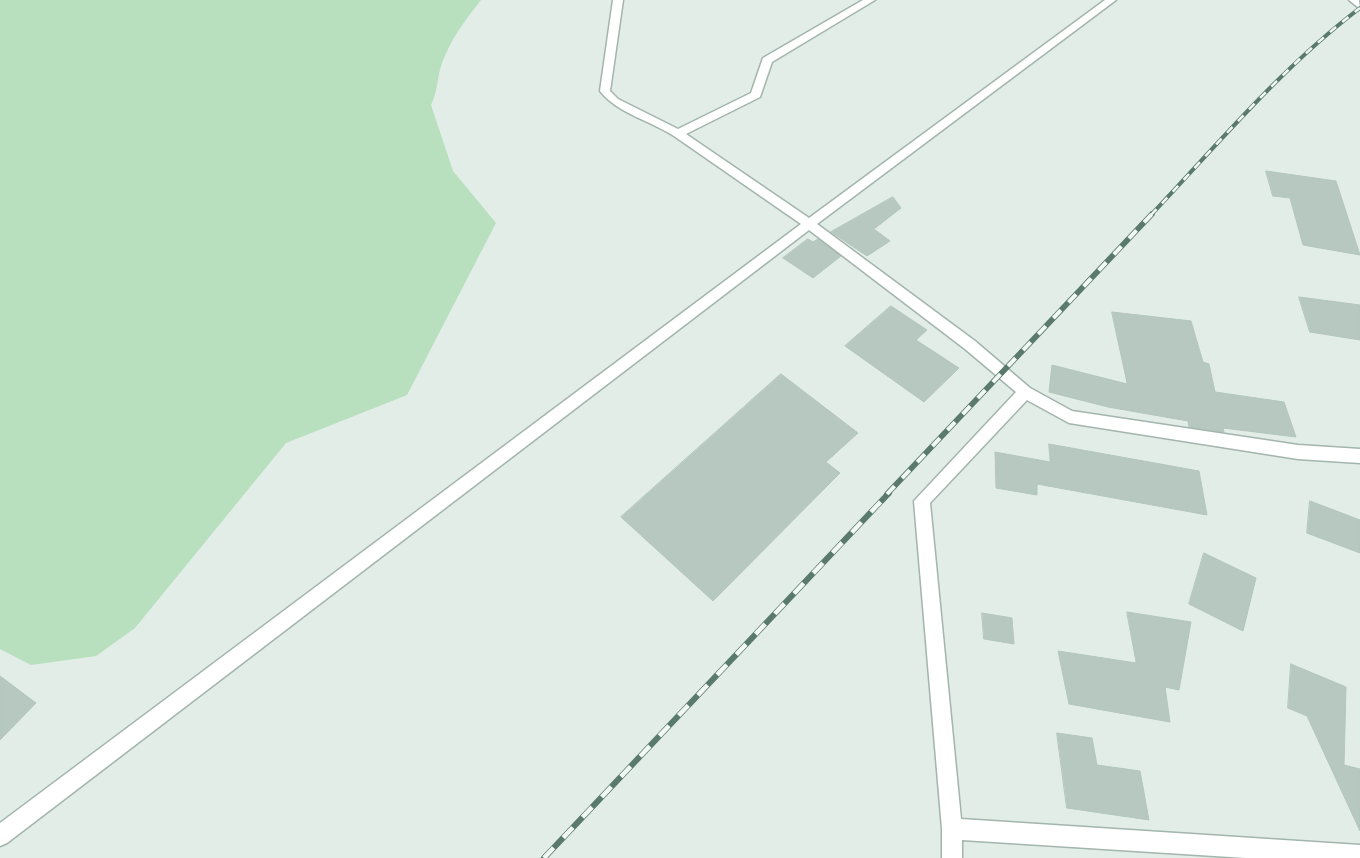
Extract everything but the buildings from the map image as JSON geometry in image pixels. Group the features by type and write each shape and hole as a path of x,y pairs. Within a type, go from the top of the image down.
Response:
{"street":[{"path":"618,0 605,91 614,101 661,123 809,224 970,345 1025,392 1069,417 1298,452 1360,456"},
{"path":"678,134 756,95 767,60 870,0"},
{"path":"0,836 809,224 1110,0"},
{"path":"1354,0 1360,6"},
{"path":"952,858 952,828 922,501 1025,392"},
{"path":"952,828 1360,855"}],"green space":[{"path":"0,0 481,0 459,30 446,54 440,68 431,105 453,171 496,223 407,395 286,443 135,628 96,656 31,665 0,649"}],"railway":[{"path":"1151,215 1277,81 1331,31 1360,8"},
{"path":"887,494 1152,214"},
{"path":"544,858 889,493"}]}
